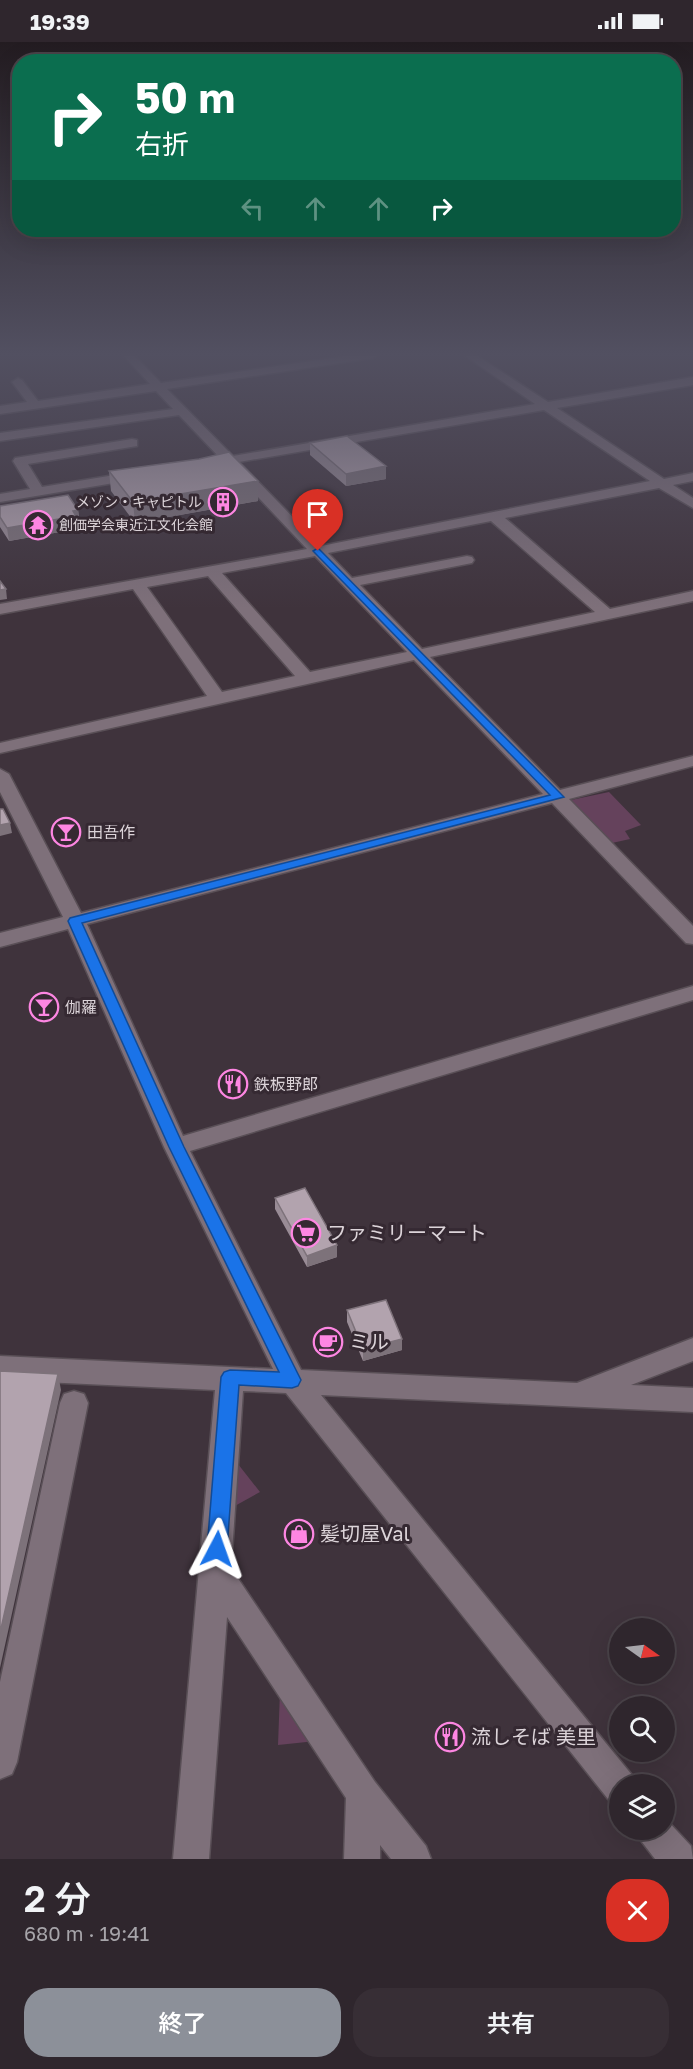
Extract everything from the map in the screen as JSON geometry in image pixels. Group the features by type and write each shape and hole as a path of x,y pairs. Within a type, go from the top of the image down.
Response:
{"street":[{"path":"209,440 693,938"},
{"path":"206,464 344,440"},
{"path":"596,440 693,504"},
{"path":"38,492 20,461 132,443"},
{"path":"0,498 150,473"},
{"path":"0,609 318,551 693,477"},
{"path":"495,517 606,614"},
{"path":"348,583 467,560"},
{"path":"211,570 306,678"},
{"path":"137,584 218,699"},
{"path":"0,748 306,678 693,596"},
{"path":"0,940 693,761"},
{"path":"0,774 75,921 176,1147 292,1380 610,1774"},
{"path":"176,1147 693,993"},
{"path":"583,1392 693,1349"},
{"path":"0,1368 583,1392 693,1400"},
{"path":"191,1859 230,1377"},
{"path":"0,1762 74,1402"},
{"path":"215,1571 363,1794 413,1859"},
{"path":"362,1859 363,1794"},
{"path":"662,1840 678,1859"}],"shaded area":[{"path":"609,792 641,825 625,831 630,839 612,843 571,800"},
{"path":"227,1450 260,1492 224,1512"},
{"path":"280,1691 316,1741 278,1745"}],"building":[{"path":"327,440 352,440 386,466 346,474 310,443"},
{"path":"229,452 258,481 133,502 109,471 199,459"},
{"path":"68,495 78,510 73,511 76,516 7,528 0,517 0,506"},
{"path":"0,581 6,589 0,590"},
{"path":"0,809 3,809 10,823 0,825"},
{"name":"ファミリーマート","path":"305,1188 337,1245 307,1256 275,1198"},
{"path":"386,1300 402,1339 363,1349 347,1310"},
{"path":"0,1371 58,1374 0,1633"}],"place":[{"name":"メゾン・キャピトル","path":"223,502"},
{"name":"創価学会東近江文化会館","path":"38,525"},
{"name":"田吾作","path":"66,832"},
{"name":"伽羅","path":"44,1007"},
{"name":"鉄板野郎","path":"233,1084"},
{"name":"ファミリーマート","path":"306,1233"},
{"name":"ミル","path":"328,1342"},
{"name":"髪切屋Val","path":"299,1534"},
{"name":"流しそば 美里","path":"450,1737"}],"route":[{"path":"217,1549 230,1377 292,1380 176,1147 75,921 558,797 318,551"}]}
